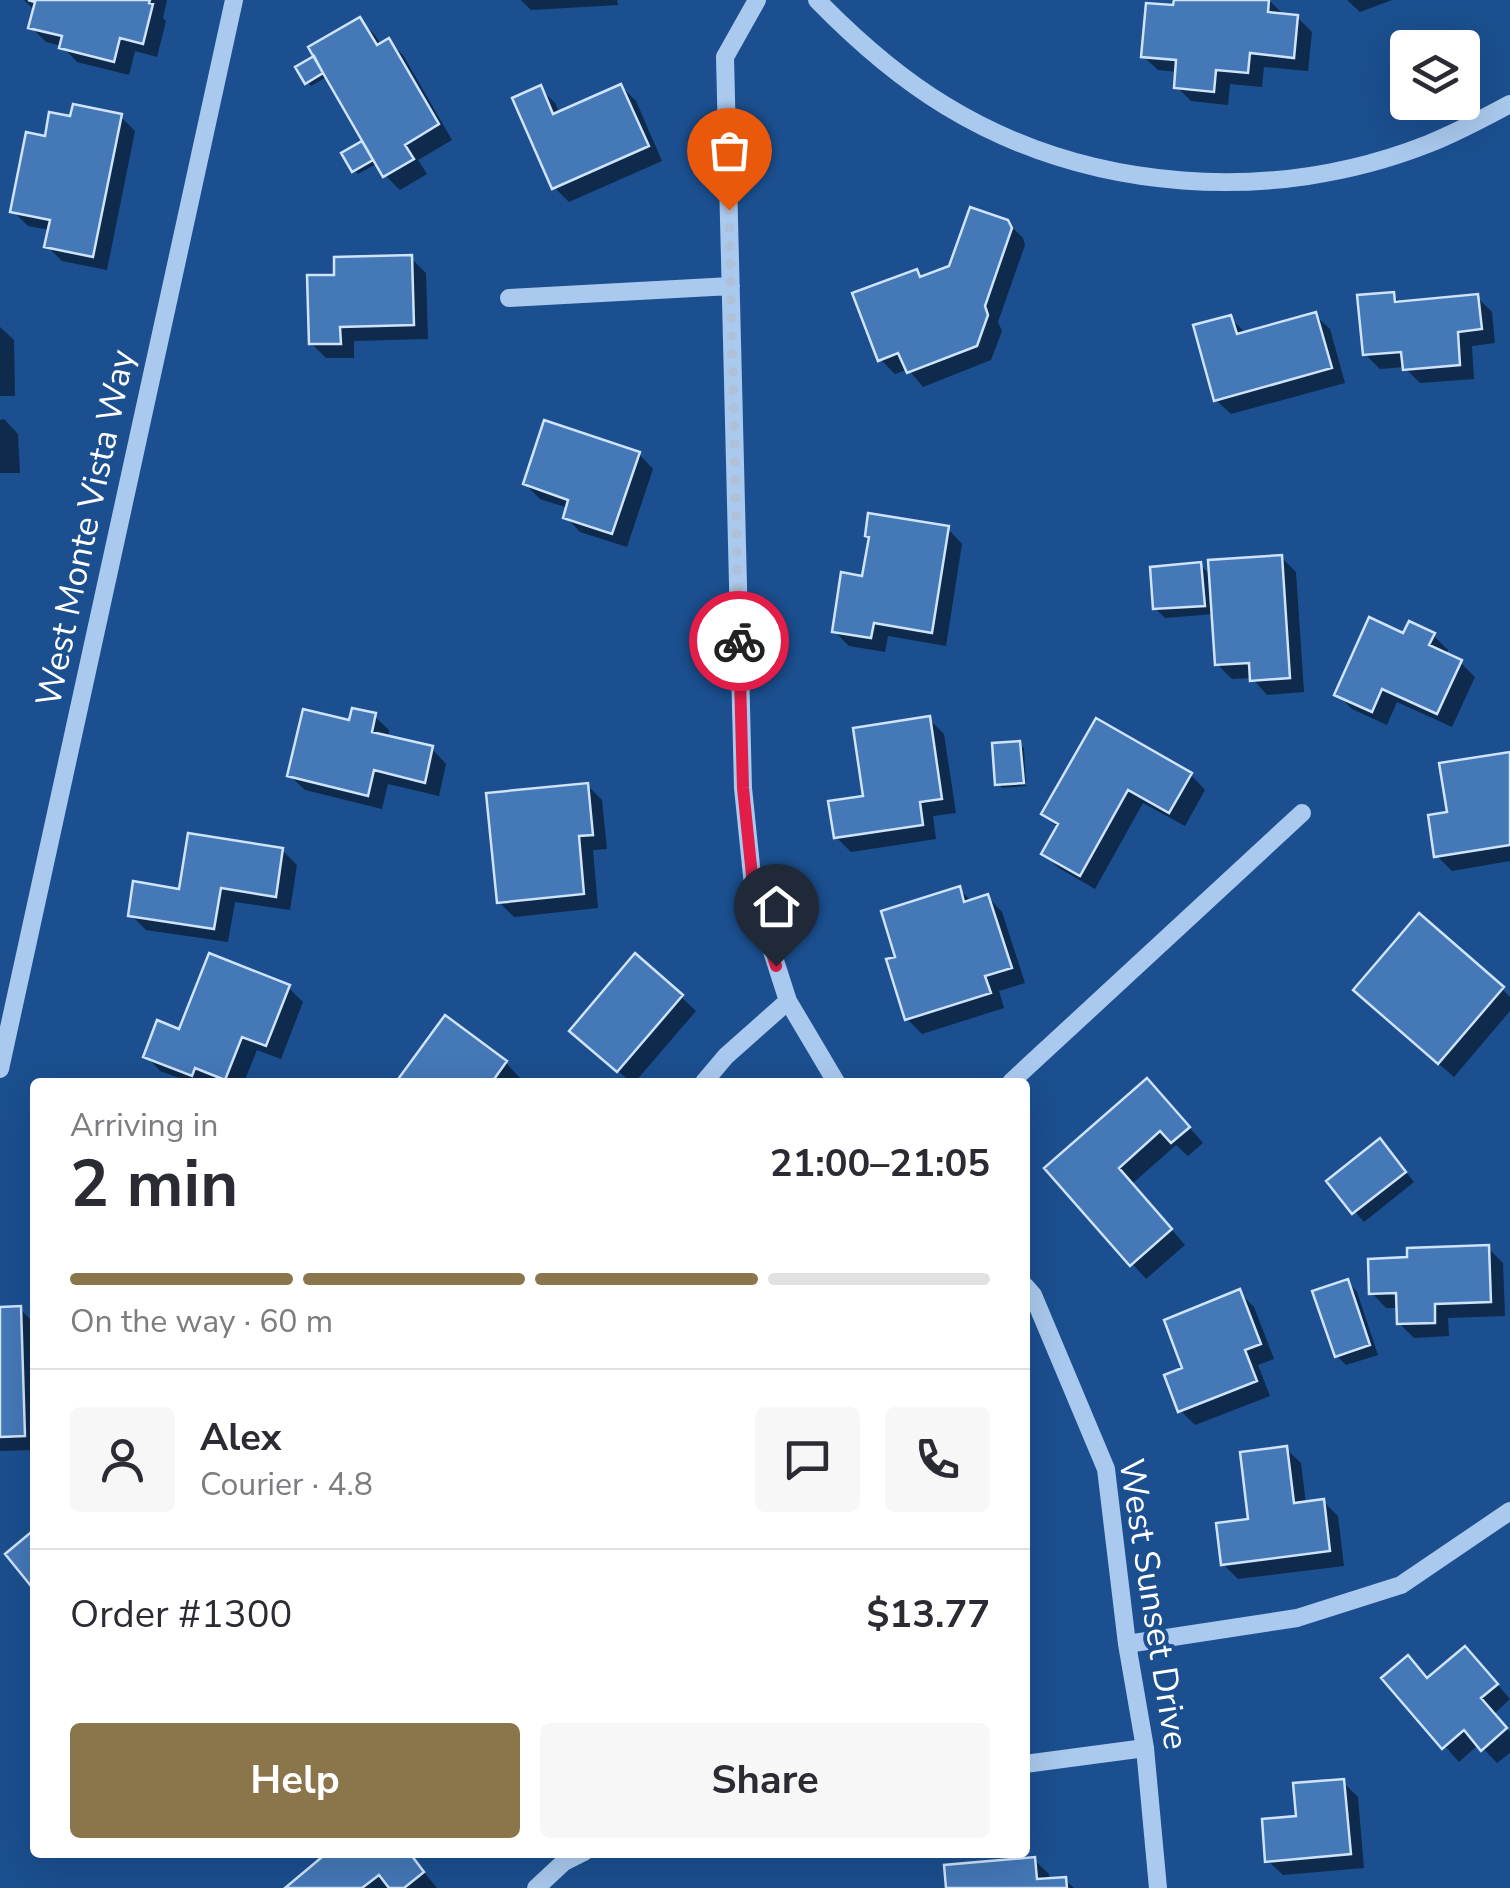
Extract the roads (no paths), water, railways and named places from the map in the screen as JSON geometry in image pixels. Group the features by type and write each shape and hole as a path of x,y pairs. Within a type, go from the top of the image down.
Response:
{"street":[{"name":"West Monte Vista Way","path":"0,1070 234,0"},
{"path":"757,0 726,58 743,788 754,895 788,1001 834,1078"},
{"path":"817,0 895,71 946,106 1002,135 1061,157 1121,173 1184,181 1308,177 1370,164 1429,144 1510,104"},
{"path":"508,298 731,286"},
{"path":"1015,1078 1302,814"},
{"path":"707,1078 726,1056 788,1001"},
{"name":"West Sunset Drive","path":"1030,1291 1106,1469 1144,1748 1158,1888"},
{"path":"1127,1644 1296,1618 1402,1585 1510,1511"},
{"path":"1030,1763 1144,1748"},
{"path":"536,1888 572,1858"}]}
